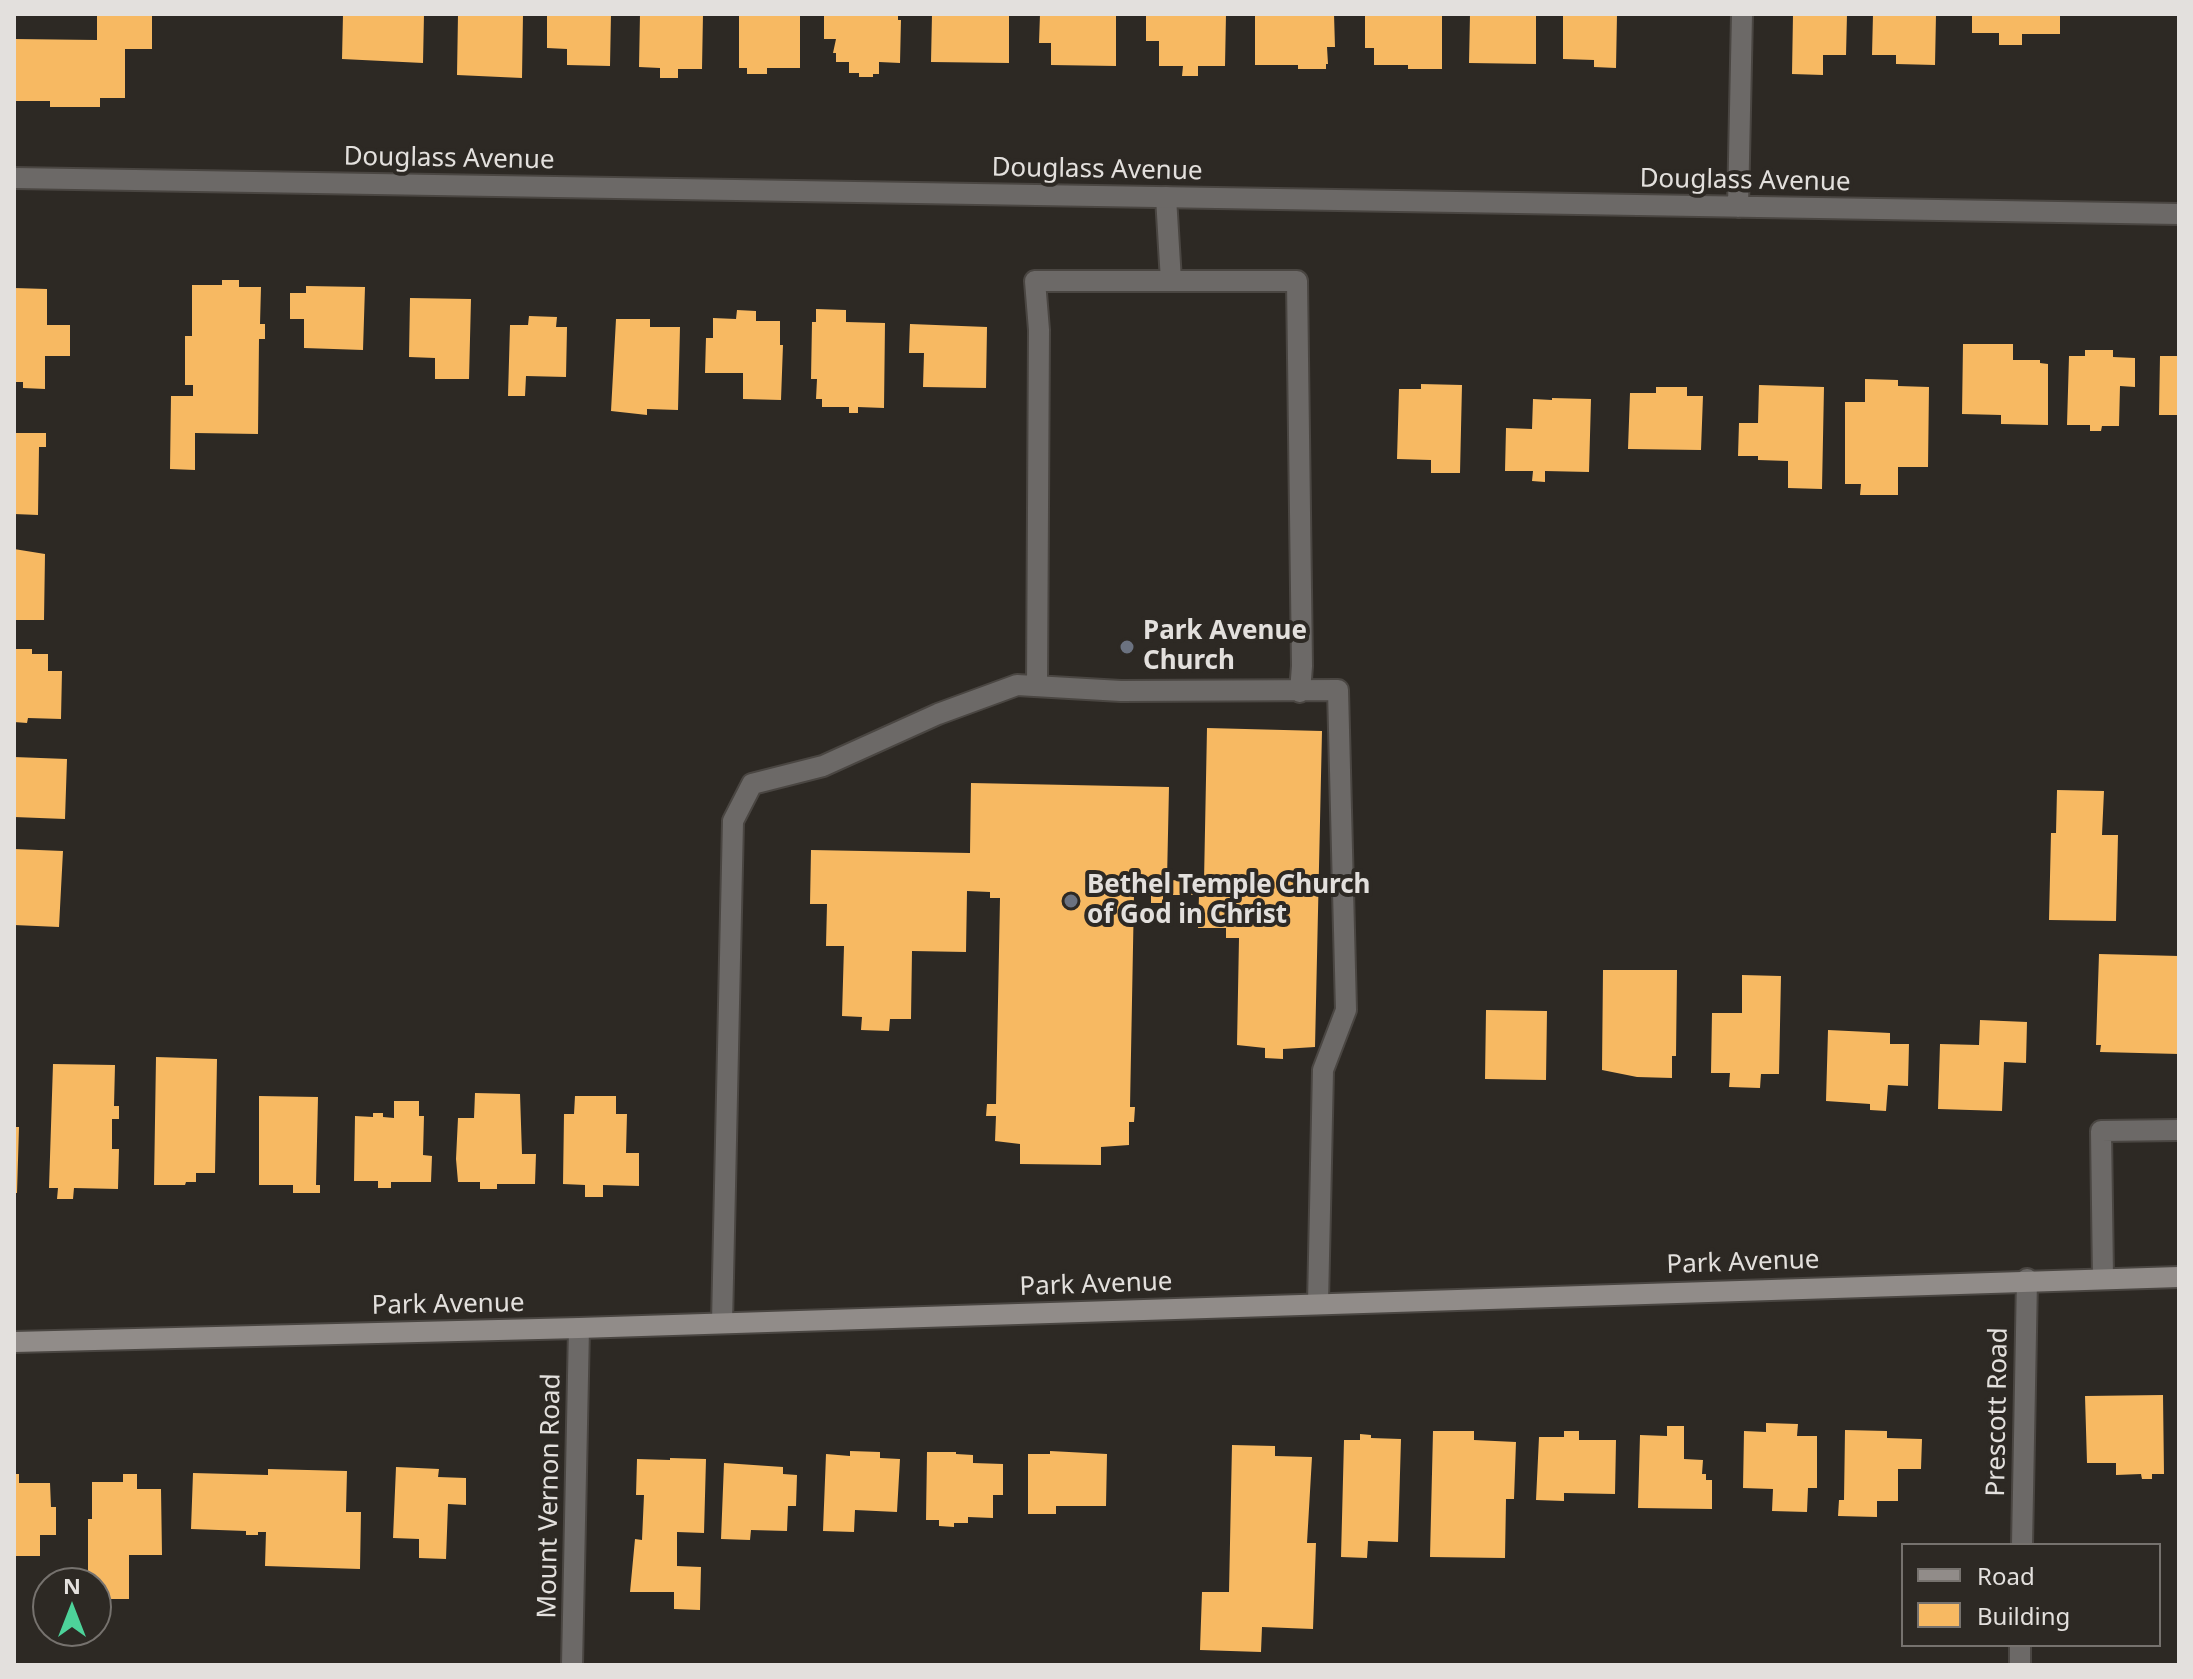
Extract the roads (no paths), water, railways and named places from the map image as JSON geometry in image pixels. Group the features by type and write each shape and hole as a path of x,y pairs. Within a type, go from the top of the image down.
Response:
{"main road":[{"name":"Park Avenue","path":"14,1342 579,1328 2027,1279 2179,1277"}],"street":[{"path":"1738,207 1742,14"},
{"name":"Douglass Avenue","path":"14,178 2179,214"},
{"path":"1166,197 1171,281"},
{"path":"1037,686 1039,330 1035,281 1297,281 1300,692"},
{"path":"722,1323 733,821 752,784 823,766 938,714 1017,685 1121,691 1338,690 1346,1010 1323,1070 1318,1303"},
{"path":"2103,1278 2101,1131 2179,1130"},
{"name":"Prescott Road","path":"2022,1543 2027,1279"},
{"name":"Mount Vernon Road","path":"572,1665 579,1328"}],"place":[{"name":"Park Avenue Church","path":"1127,647"},
{"name":"Bethel Temple Church of God in Christ","path":"1071,901"}]}
